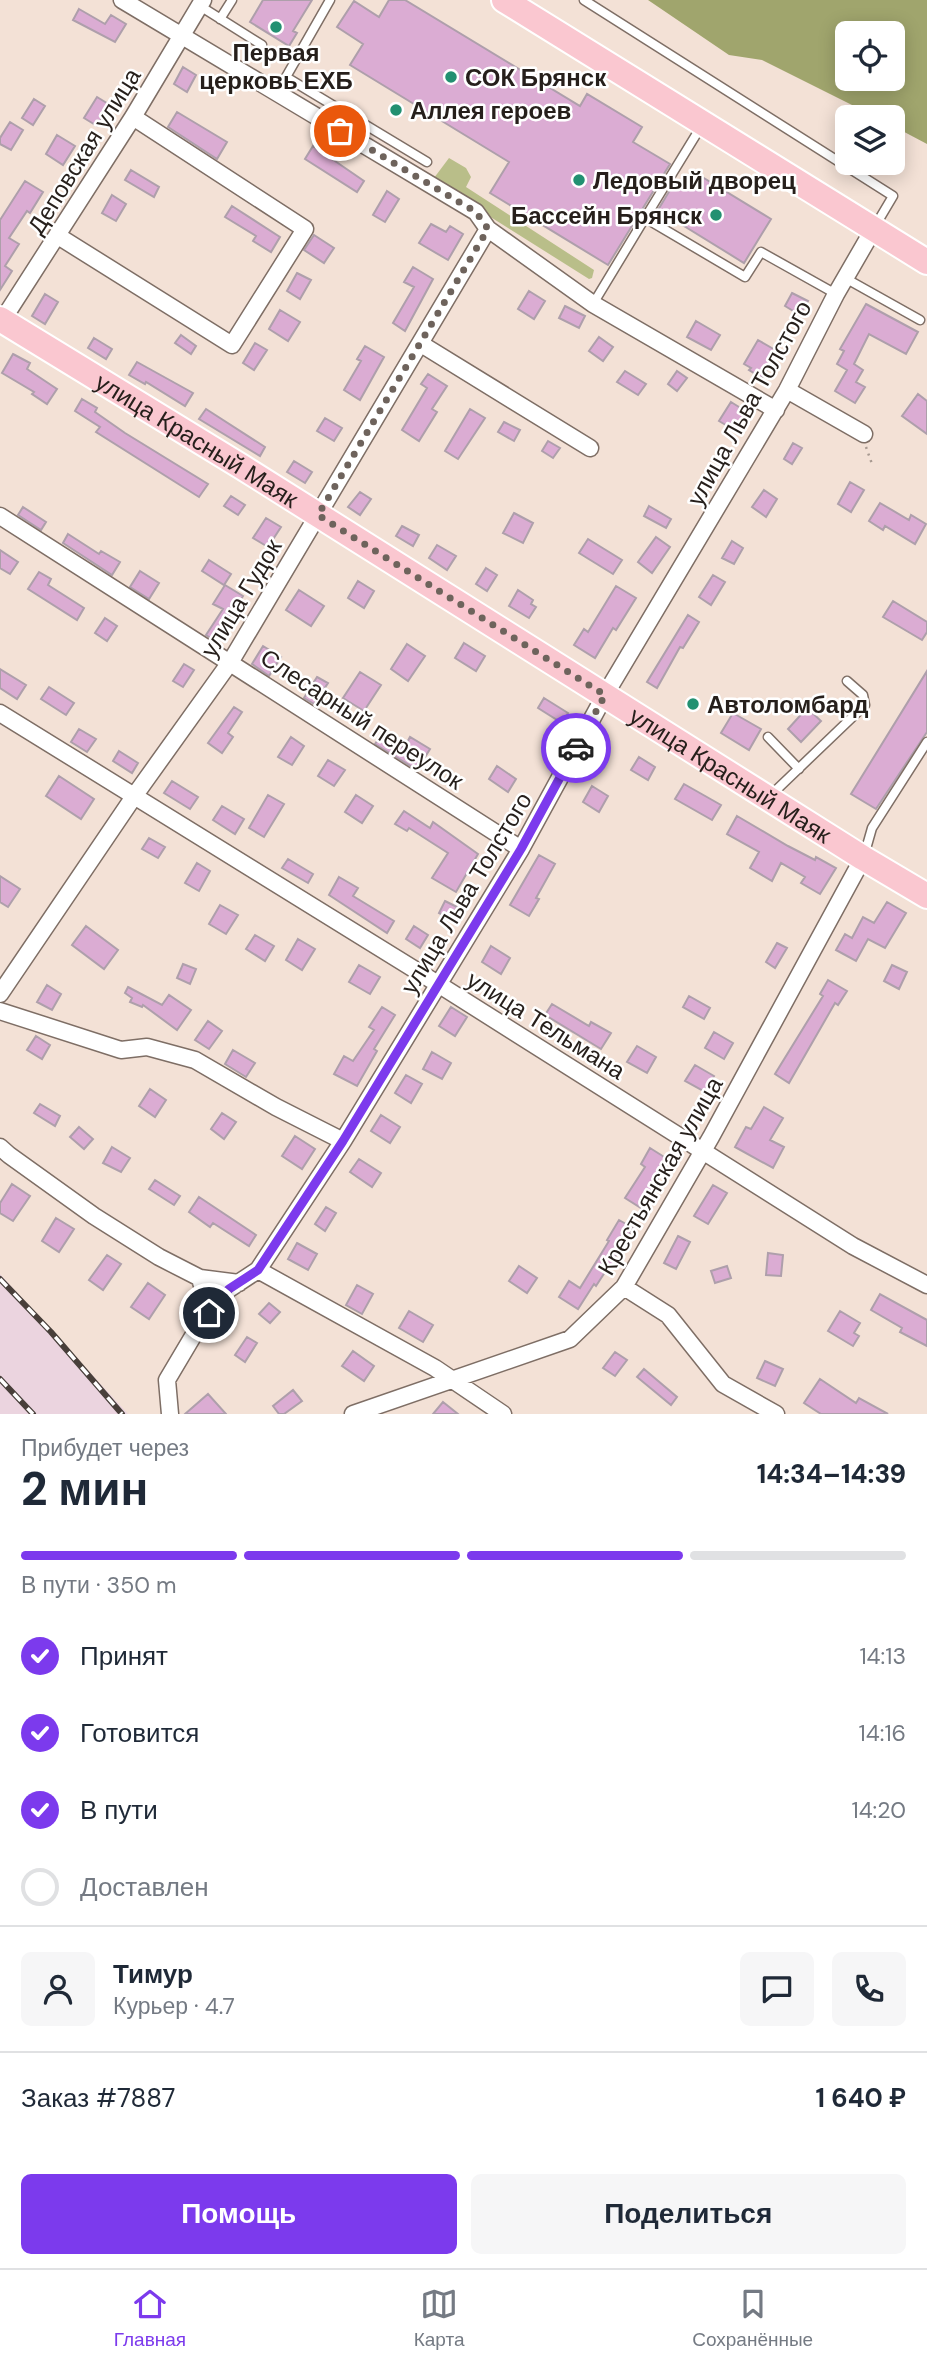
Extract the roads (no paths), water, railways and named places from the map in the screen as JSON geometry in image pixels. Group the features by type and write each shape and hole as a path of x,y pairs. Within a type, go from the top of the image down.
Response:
{"main road":[{"path":"504,0 927,262"},
{"name":"улица Красный Маяк","path":"1,321 318,515 863,859 927,896"}],"street":[{"path":"122,0 476,212 488,229 593,304 776,410"},
{"name":"Деповская улица","path":"1,321 58,236 202,3"},
{"path":"58,236 232,345 304,229 133,117"},
{"name":"улица Гудок","path":"0,994 134,797 231,661 488,229"},
{"name":"улица Льва Толстого","path":"170,1414 167,1380 209,1313 229,1289 258,1270 343,1141 521,849 605,695 776,410 836,294 873,230"},
{"path":"421,344 590,448"},
{"path":"787,390 864,434"},
{"name":"Слесарный переулок","path":"0,516 231,661 521,849"},
{"name":"улица Тельмана","path":"0,713 704,1150 853,1246 927,1285"},
{"name":"Крестьянская улица","path":"352,1414 570,1339 624,1287 704,1150 863,859"},
{"path":"0,1011 121,1050 147,1048 195,1060 276,1107 343,1141"},
{"path":"0,1147 94,1216 159,1257 200,1278 239,1283"},
{"path":"258,1270 452,1379 503,1414"},
{"path":"200,1278 209,1313"},
{"path":"624,1287 668,1315 723,1384 776,1414"}],"lane":[{"path":"220,19 232,0"},
{"path":"330,0 286,77 427,162"},
{"path":"584,0 893,196 873,230"},
{"path":"202,3 220,19 262,45"},
{"path":"593,304 704,123"},
{"path":"364,145 374,130"},
{"path":"645,218 745,277 761,252 836,294"},
{"path":"845,278 920,320"},
{"path":"768,798 865,705 863,695 847,681"},
{"path":"768,737 799,769"},
{"path":"863,859 872,828 927,742"}],"railway":[{"path":"0,1279 51,1332 122,1414"},
{"path":"0,1379 33,1414"}],"place":[{"name":"Первая церковь ЕХБ","path":"276,27"},
{"name":"СОК Брянск","path":"451,77"},
{"name":"Аллея героев","path":"396,110"},
{"name":"Ледовый дворец","path":"579,180"},
{"name":"Бассейн Брянск","path":"716,215"},
{"name":"Автоломбард","path":"693,704"}]}
